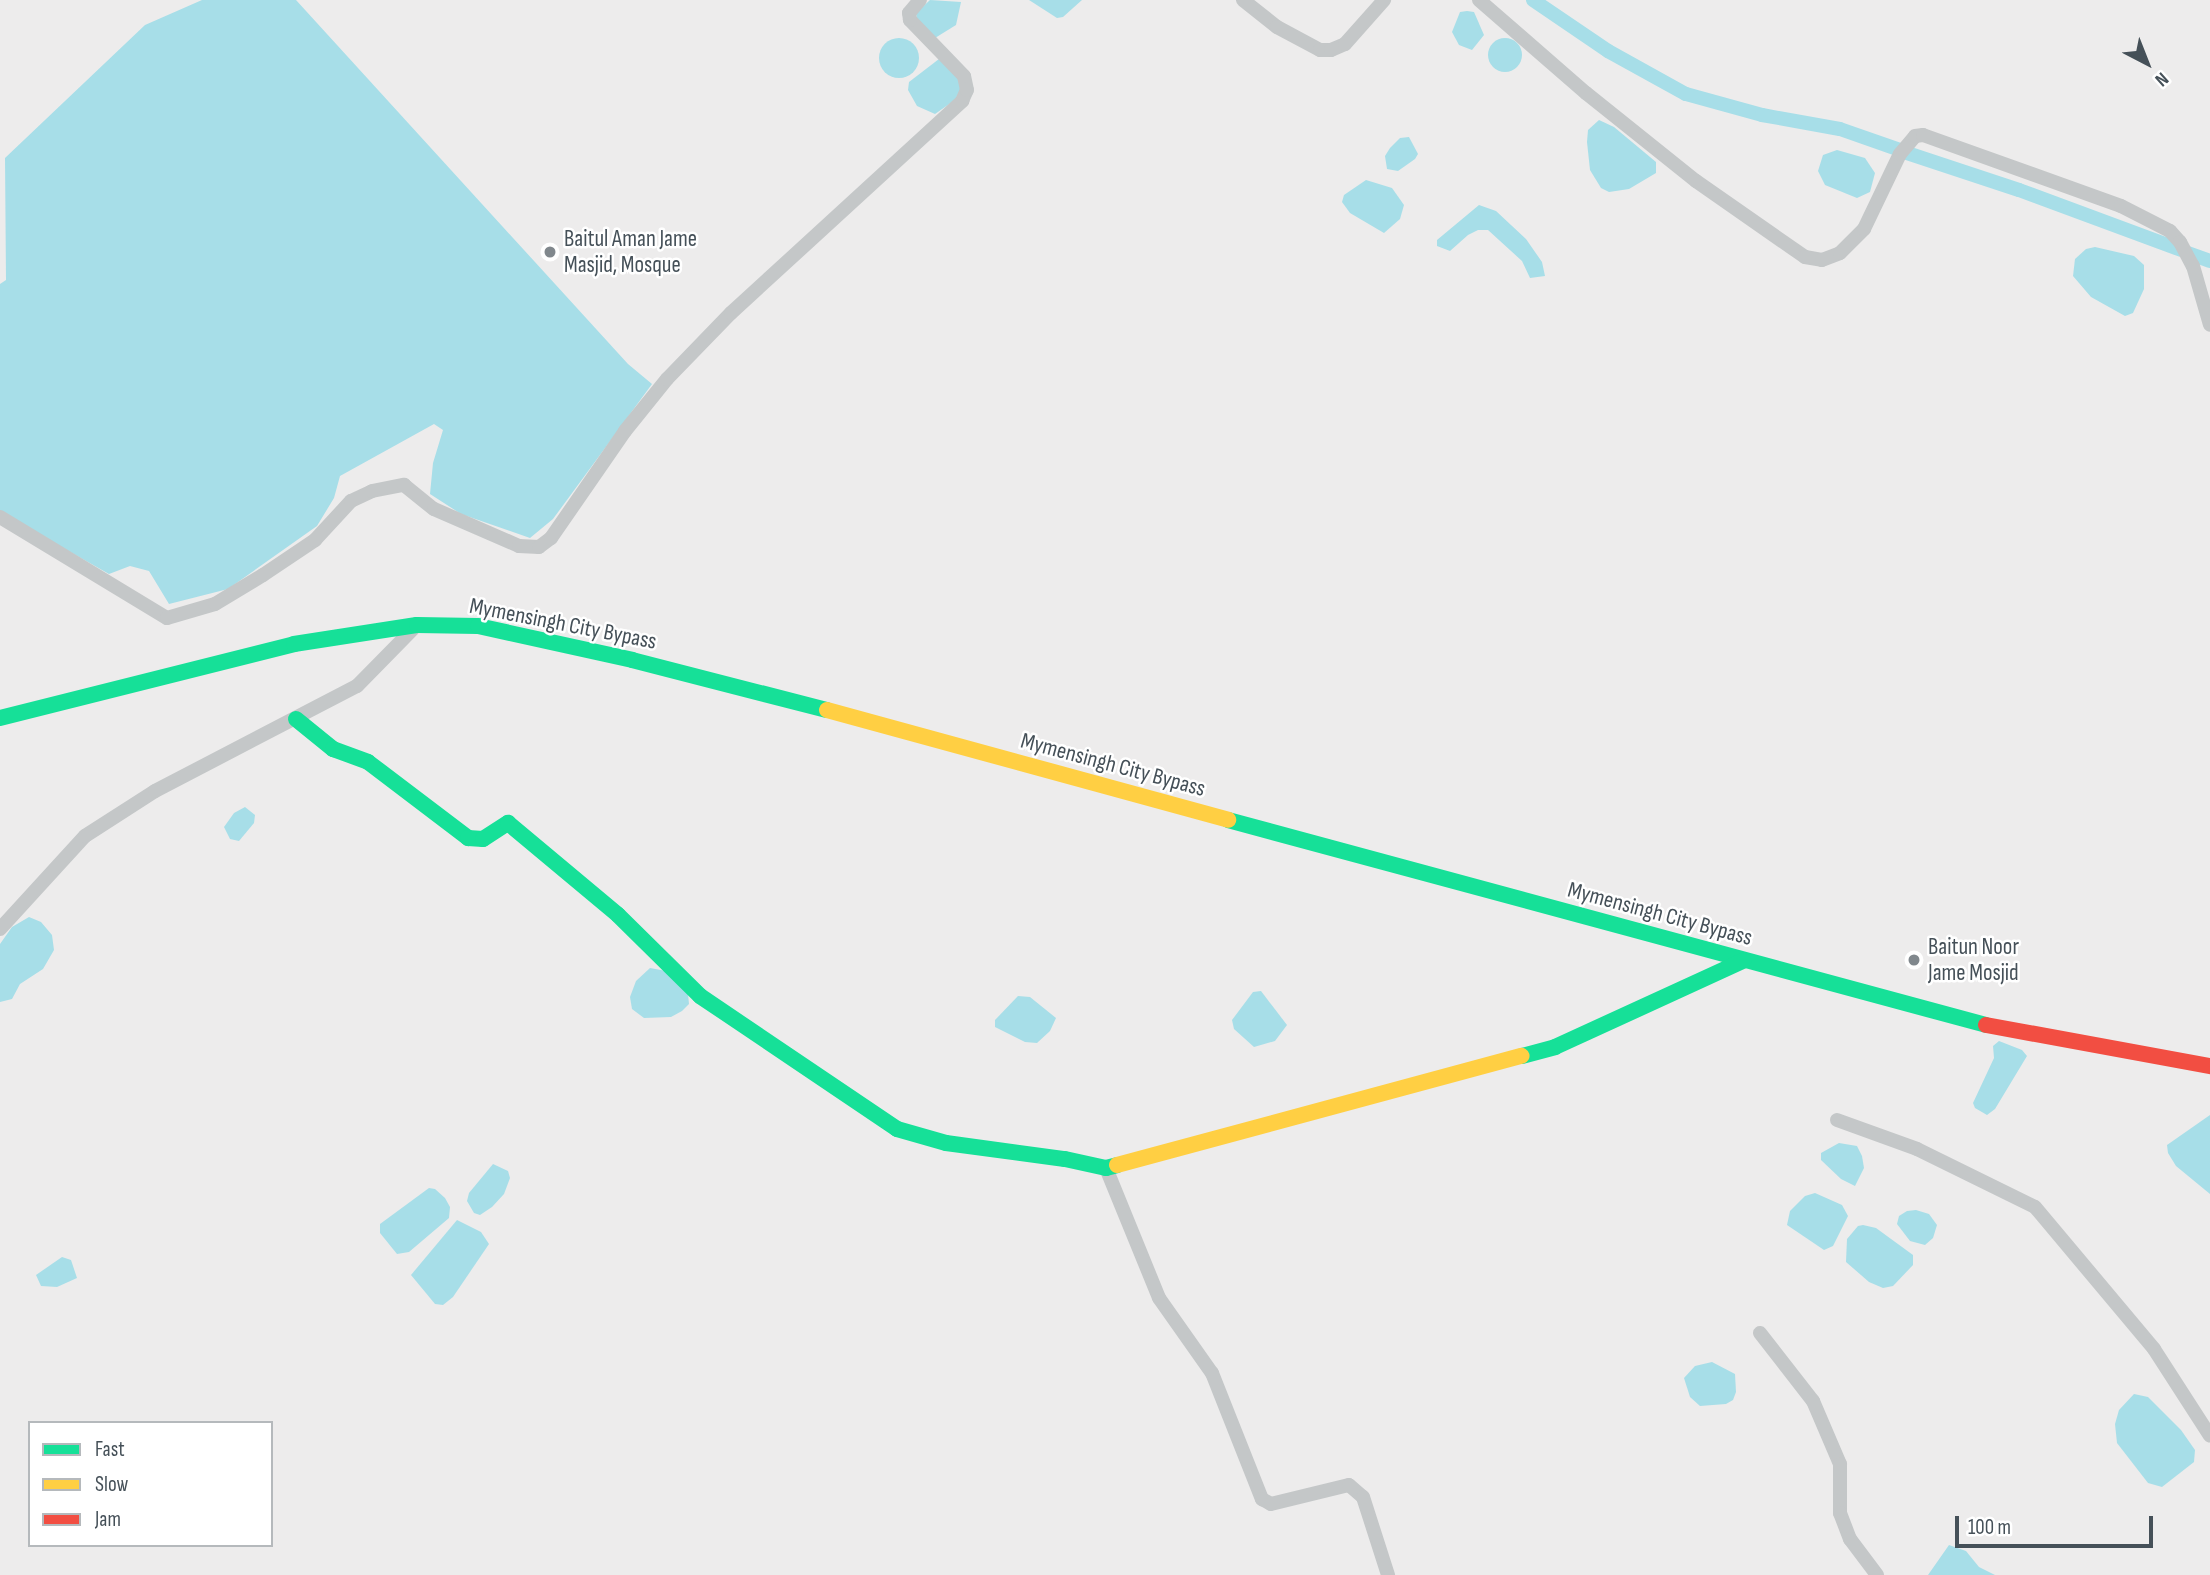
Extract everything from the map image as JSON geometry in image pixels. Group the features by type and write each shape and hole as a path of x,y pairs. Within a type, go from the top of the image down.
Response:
{"main road":[{"name":"Mymensingh City Bypass","path":"0,718 295,644 417,625 478,626 632,660 1962,1021 2210,1066"},
{"path":"296,719 333,749 368,762 468,838 483,839 508,823 618,915 700,996 897,1129 946,1143 1065,1159 1106,1168 1555,1047 1743,961"}],"street":[{"path":"0,517 167,618 215,604 263,575 315,541 351,500 372,491 404,485 434,509 519,546 539,547 551,538 625,430 667,379 731,313 962,100 967,90 964,76 909,20 909,13 920,0"},
{"path":"1243,0 1277,27 1320,50 1331,50 1345,44 1384,0"},
{"path":"1479,0 1586,93 1696,181 1805,257 1822,260 1840,253 1864,229 1900,154 1915,136 1923,135 2121,205 2170,230 2193,266 2210,325"},
{"path":"0,929 85,836 155,791 357,686 417,625"},
{"path":"1837,1119 1917,1149 2035,1208 2154,1349 2210,1436"},
{"path":"1106,1168 1159,1298 1212,1373 1262,1499 1271,1504 1349,1485 1363,1497 1388,1575"},
{"path":"1760,1333 1813,1401 1840,1464 1840,1513 1850,1539 1877,1575"}],"water":[{"path":"202,0 296,0 628,364 652,384 553,519 530,538 461,514 430,494 433,463 443,430 434,424 340,476 334,498 317,526 228,589 169,604 149,571 130,566 109,574 0,512 0,284 6,280 5,158 145,25"},
{"path":"930,0 961,2 956,25 935,38 917,19 916,13"},
{"path":"1029,0 1082,0 1063,17 1057,18"},
{"path":"1460,12 1474,12 1484,35 1472,50 1459,45 1452,32"},
{"path":"899,38 913,44 919,58 913,72 899,78 885,72 879,58 885,44"},
{"path":"1505,38 1517,43 1522,55 1517,67 1505,72 1493,67 1488,55 1493,43"},
{"path":"939,59 955,70 961,89 955,100 935,114 917,106 908,90 909,82"},
{"path":"1599,120 1614,127 1656,162 1656,173 1629,189 1609,192 1601,188 1590,170 1587,142 1588,130"},
{"path":"1409,137 1418,154 1415,159 1398,171 1387,169 1385,156 1390,148 1400,138"},
{"path":"1837,150 1865,158 1875,173 1870,192 1857,198 1825,185 1818,171 1823,155"},
{"path":"1366,180 1392,188 1404,205 1400,219 1384,233 1350,213 1342,202 1344,195"},
{"path":"1479,205 1496,211 1526,239 1542,262 1545,276 1530,278 1522,261 1488,230 1478,230 1468,235 1450,251 1437,246 1437,240"},
{"path":"2095,247 2134,256 2144,265 2144,289 2133,313 2125,316 2091,297 2073,276 2075,259 2086,249"},
{"path":"245,807 255,815 254,823 239,841 230,839 224,827 234,813"},
{"path":"29,917 41,922 52,935 54,950 43,969 20,984 12,999 0,1002 0,944 12,927"},
{"path":"650,968 666,971 688,994 689,1004 682,1011 671,1017 644,1018 632,1009 630,997 636,981"},
{"path":"1261,991 1287,1025 1275,1041 1254,1047 1234,1029 1232,1020 1253,992"},
{"path":"1018,996 1030,997 1056,1018 1050,1031 1037,1043 1025,1042 995,1027 995,1020"},
{"path":"1999,1041 2022,1050 2027,1056 1995,1109 1987,1115 1975,1108 1973,1103 1994,1058 1993,1046"},
{"path":"2210,1115 2210,1194 2176,1166 2168,1153 2167,1145"},
{"path":"1839,1143 1857,1146 1862,1156 1864,1168 1855,1186 1841,1179 1821,1160 1821,1153"},
{"path":"493,1164 508,1171 510,1178 504,1194 480,1215 474,1213 467,1201 469,1193"},
{"path":"429,1188 435,1189 445,1198 450,1207 449,1218 409,1252 397,1254 380,1233 380,1224"},
{"path":"1815,1193 1842,1205 1848,1216 1833,1246 1824,1250 1787,1225 1790,1211 1805,1196"},
{"path":"1916,1210 1929,1214 1937,1225 1933,1238 1925,1245 1910,1241 1897,1224 1899,1216"},
{"path":"457,1220 481,1232 489,1244 453,1297 443,1305 435,1304 411,1275"},
{"path":"1858,1226 1876,1228 1913,1255 1913,1265 1893,1286 1883,1288 1869,1282 1846,1262 1847,1239"},
{"path":"62,1257 71,1260 77,1278 57,1287 41,1286 36,1275"},
{"path":"1712,1362 1735,1374 1736,1392 1733,1400 1726,1404 1700,1406 1690,1397 1684,1378 1695,1366"},
{"path":"2134,1394 2148,1397 2181,1430 2195,1450 2194,1462 2162,1487 2148,1483 2117,1443 2115,1424 2119,1410"},
{"path":"1949,1545 1966,1551 1979,1567 1995,1575 1928,1575"}],"waterway":[{"path":"1533,0 1608,51 1686,94 1762,115 1840,129 1900,150"},
{"path":"1904,152 2019,190 2181,250"},
{"path":"2188,253 2210,261"}],"traffic: fast":[{"path":"0,718 294,644 417,625 478,626 632,660 827,710"},
{"path":"296,719 333,749 368,762 468,838 483,839 508,823 618,915 700,996 897,1129 946,1143 1065,1159 1106,1168 1117,1165"},
{"path":"1228,820 1986,1025"},
{"path":"1522,1056 1555,1047 1743,961"}],"traffic: slow":[{"path":"827,710 1228,820"},
{"path":"1117,1165 1522,1056"}],"traffic: jam":[{"path":"1986,1025 2210,1066"}],"place":[{"name":"Baitul Aman Jame Masjid, Mosque","path":"550,252"},
{"name":"Baitun Noor Jame Mosjid","path":"1914,960"}]}
